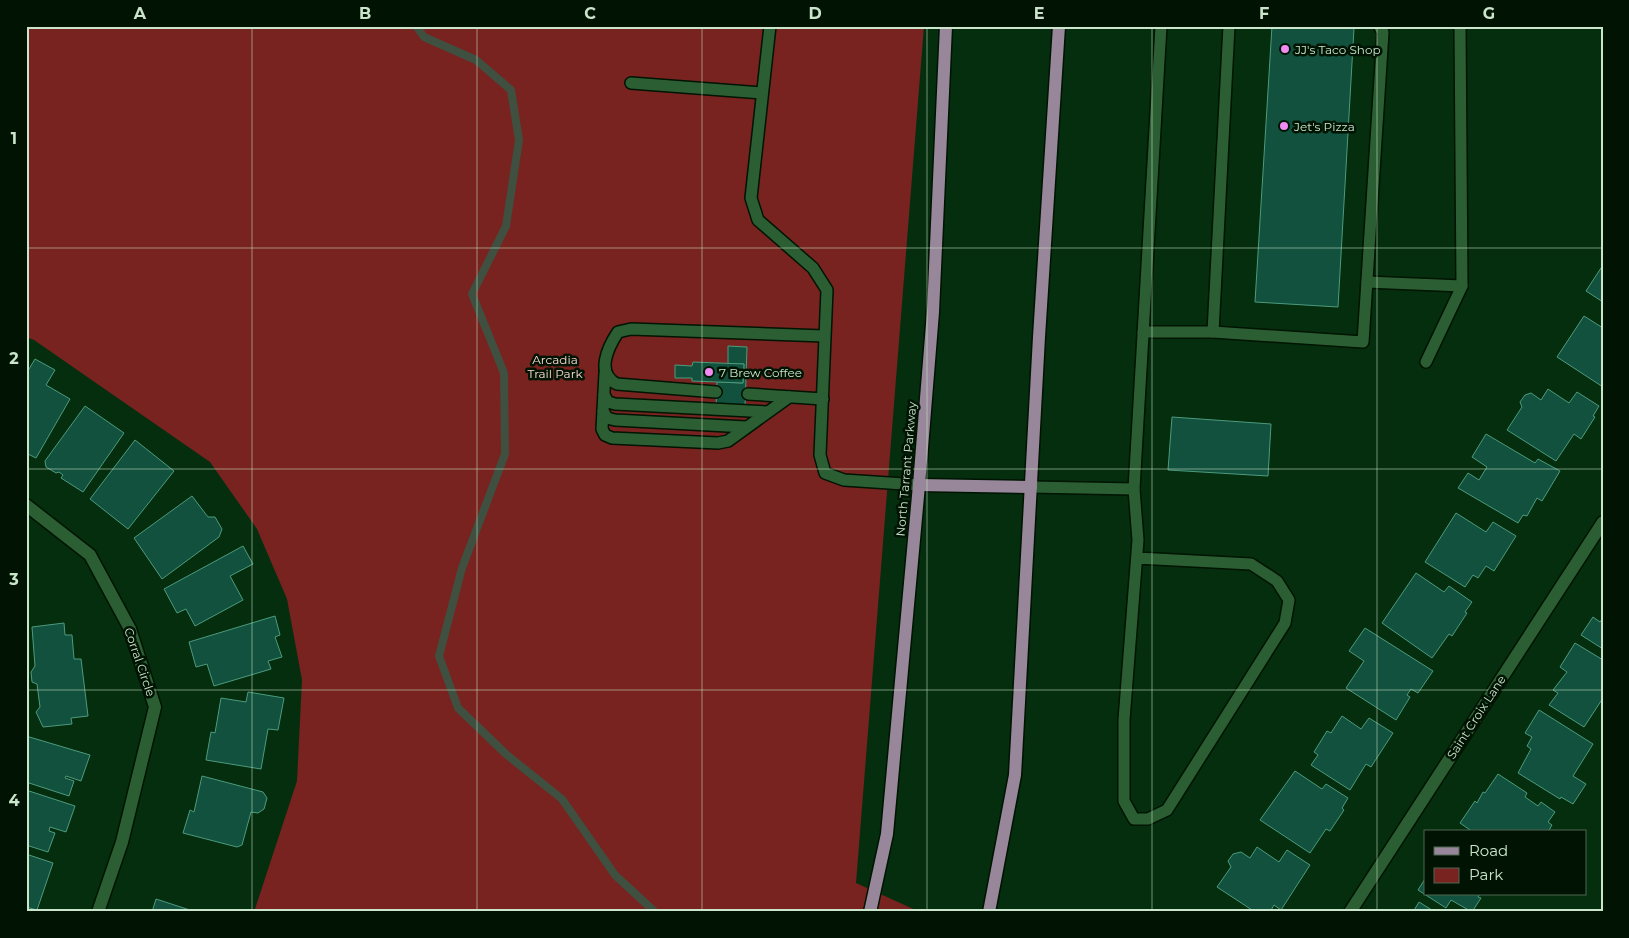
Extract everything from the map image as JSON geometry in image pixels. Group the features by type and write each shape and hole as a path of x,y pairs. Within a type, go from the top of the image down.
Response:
{"main road":[{"name":"North Tarrant Parkway","path":"870,912 887,834 920,485 933,312 946,26"},
{"path":"989,912 1015,775 1030,487 1059,26"},
{"path":"920,485 1030,487"}],"street":[{"name":"Corral Circle","path":"26,505 90,555 130,629 155,707 122,842 98,912"},
{"name":"Saint Croix Lane","path":"1350,912 1603,522"}],"lane":[{"path":"770,26 751,198 758,220 813,268 827,290 820,455 825,473 844,480 920,485"},
{"path":"1137,558 1251,564 1278,581 1289,600 1285,622 1167,810 1148,820 1134,819 1124,801 1124,720 1138,540 1134,489 1161,26"},
{"path":"1212,332 1229,26"},
{"path":"1143,332 1212,332 1363,342 1383,32 1379,26"},
{"path":"1426,362 1462,286 1460,26"},
{"path":"631,83 762,93"},
{"path":"1367,282 1462,286"},
{"path":"789,397 728,440 718,444 612,438 605,435 602,429 605,373 609,346 618,332 631,329 824,336"},
{"path":"605,373 609,381 617,384 716,392"},
{"path":"748,394 823,399"},
{"path":"604,395 608,402 615,404 767,412"},
{"path":"603,411 607,418 615,420 746,428"},
{"path":"1030,487 1134,489"}],"green space":[{"name":"Arcadia Trail Park","path":"26,26 924,26 856,883 920,912 254,912 297,781 302,680 287,599 257,529 210,462 34,340 26,337"}],"building":[{"path":"1272,26 1354,28 1338,307 1255,302"},
{"path":"1603,265 1603,302 1586,291"},
{"path":"1584,316 1603,328 1603,387 1557,357"},
{"path":"728,346 747,347 745,407 716,406 717,382 743,383 744,364 728,364"},
{"path":"35,359 55,370 46,385 70,399 36,458 26,453 26,374"},
{"name":"7 Brew Coffee","path":"693,362 744,364 743,383 692,381 692,378 675,378 675,365 692,366"},
{"path":"1548,389 1569,403 1577,392 1599,406 1593,416 1595,417 1581,439 1574,434 1556,461 1507,430 1522,407 1520,402 1525,395 1531,393 1541,400"},
{"path":"85,406 124,433 83,492 61,478 63,475 59,472 56,473 46,467 45,461"},
{"path":"1172,417 1271,424 1268,476 1168,470"},
{"path":"1486,434 1535,463 1538,459 1560,471 1542,501 1537,498 1527,516 1523,515 1518,523 1458,488 1468,473 1479,480 1487,467 1472,457"},
{"path":"135,440 174,471 128,529 90,499"},
{"path":"192,496 208,517 215,517 222,529 219,537 162,579 134,538"},
{"path":"1456,513 1486,532 1493,522 1516,536 1494,571 1486,566 1478,578 1473,575 1465,587 1425,562"},
{"path":"243,546 253,564 230,576 243,600 195,626 186,609 177,613 164,589"},
{"path":"1416,573 1444,592 1449,586 1472,602 1452,636 1449,634 1432,658 1382,623"},
{"path":"275,616 280,635 275,637 282,657 268,661 271,669 214,686 207,664 196,667 189,642"},
{"path":"1593,617 1600,622 1603,618 1603,649 1581,635"},
{"path":"64,623 65,635 72,635 74,659 81,659 88,716 71,718 72,724 43,727 36,712 40,707 37,684 32,682 31,672 35,666 32,627"},
{"path":"1365,628 1433,671 1418,693 1411,689 1407,695 1410,697 1396,720 1346,688 1364,661 1349,651"},
{"path":"1575,643 1603,660 1603,698 1584,727 1549,705 1558,693 1553,690 1567,672 1560,667"},
{"path":"248,692 284,698 278,730 268,729 261,769 206,760 211,732 215,733 221,698 246,702"},
{"path":"1539,710 1593,744 1573,776 1586,784 1573,804 1561,797 1560,799 1518,773 1531,749 1527,746 1532,737 1525,733"},
{"path":"1342,716 1361,729 1369,718 1393,733 1371,767 1366,764 1350,790 1311,765 1318,755 1314,752 1327,731 1331,733"},
{"path":"26,736 90,755 81,781 66,776 65,778 74,781 69,796 26,782"},
{"path":"1295,771 1322,789 1326,784 1348,798 1342,808 1344,810 1330,831 1326,829 1310,853 1260,820"},
{"path":"1498,774 1527,793 1525,797 1538,806 1541,802 1555,812 1548,822 1552,825 1549,830 1470,830 1460,823 1475,801 1477,803 1483,792 1485,793"},
{"path":"202,776 263,792 267,798 264,809 258,813 251,812 242,845 237,847 183,833 190,810 194,812"},
{"path":"26,790 75,806 66,832 50,827 49,831 55,833 48,852 26,845"},
{"path":"1257,847 1279,862 1287,850 1310,865 1281,910 1274,905 1270,912 1255,912 1217,887 1231,867 1228,861 1233,854 1241,852 1250,858"},
{"path":"26,854 53,863 37,910 26,907"},
{"path":"1424,881 1424,894 1418,890"},
{"path":"1427,896 1479,896 1481,898 1472,912 1451,900 1446,908"},
{"path":"156,899 196,912 152,912"},
{"path":"1419,902 1435,912 1413,912"}],"waterway":[{"path":"416,26 424,37 476,60 511,90 519,140 506,226 472,294 504,373 505,454 462,568 439,656 458,708 507,755 562,799 615,875 655,912"}],"place":[{"name":"JJ's Taco Shop","path":"1285,49"},
{"name":"Jet's Pizza","path":"1284,126"},
{"name":"7 Brew Coffee","path":"709,372"}]}
